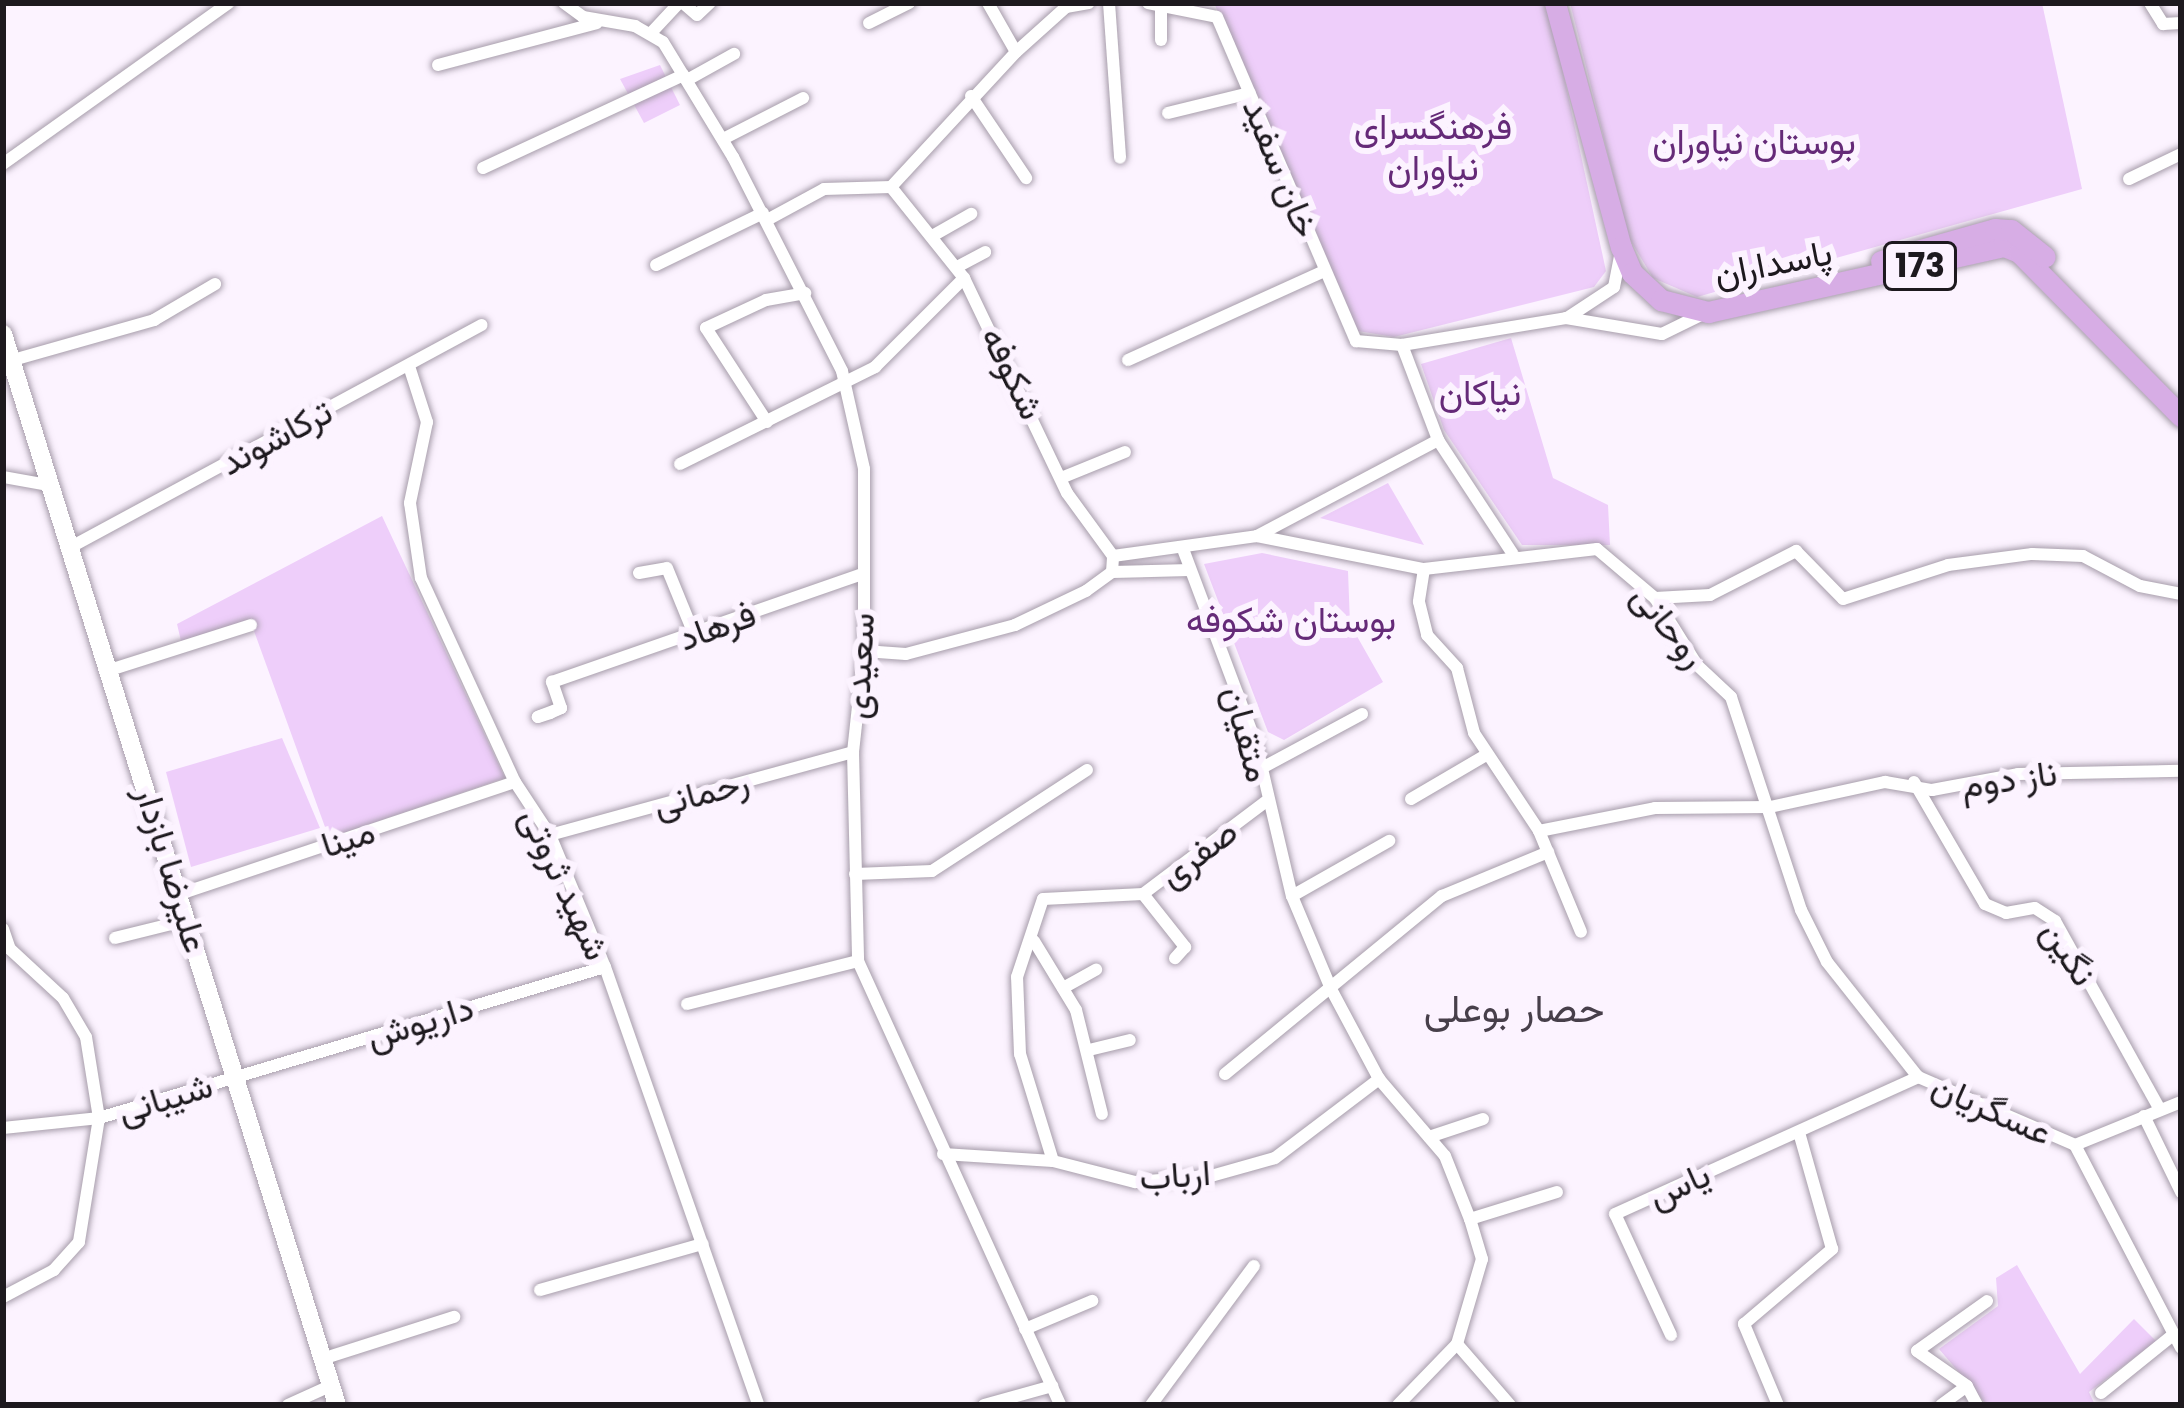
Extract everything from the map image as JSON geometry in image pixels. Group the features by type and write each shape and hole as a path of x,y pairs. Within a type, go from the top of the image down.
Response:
{"main road":[{"name":"پاسداران","path":"1555,3 1621,247 1632,273 1661,300 1708,312 2004,246 2019,252 2181,416"},
{"name":"پاسداران","path":"1621,247 1662,286 1710,298 2012,230 2181,396"},
{"name":"علیرضا بازدار","path":"3,334 333,1395"}],"street":[{"path":"3,164 229,3"},
{"path":"564,3 604,22 651,33 681,3 697,15 710,3"},
{"path":"657,3 666,16"},
{"path":"869,22 909,3"},
{"path":"988,3 1016,52"},
{"path":"656,265 824,189 891,187 1016,52 1066,7 1089,3"},
{"path":"1109,3 1120,158"},
{"path":"2150,3 2157,20 2181,23"},
{"path":"1154,4 1161,40"},
{"name":"خان سفید","path":"1154,4 1217,17 1356,341 1402,345"},
{"path":"438,65 604,22"},
{"name":"سعیدی","path":"651,33 723,139 805,292 846,382 864,469 864,651 853,752 858,961 1060,1405"},
{"path":"483,168 734,54"},
{"path":"1168,113 1250,93"},
{"path":"971,96 1026,178"},
{"path":"723,139 803,98"},
{"path":"2129,179 2181,154"},
{"name":"شکوفه","path":"891,187 961,272 1061,478 1113,564"},
{"path":"934,235 971,214"},
{"path":"1566,319 1613,287 1621,247"},
{"path":"680,464 875,368 961,272 985,253"},
{"path":"1128,359 1324,271"},
{"path":"13,360 154,320 215,284"},
{"path":"767,422 706,328 805,292"},
{"path":"1513,554 1438,440 1402,345 1566,319 1662,334 1708,312"},
{"name":"ترکاشوند","path":"69,548 482,326"},
{"name":"شهید ثروتی","path":"409,366 427,422 410,503 422,578 515,782 550,835 604,967 758,1405"},
{"path":"864,651 906,654 1015,625 1113,564 1257,536 1438,440"},
{"path":"1061,478 1125,452"},
{"path":"3,477 48,485"},
{"path":"1257,536 1424,569 1419,602 1427,635 1457,668 1486,755 1539,831 1581,932"},
{"name":"متقیان","path":"1184,549 1260,769 1292,896 1330,989 1379,1078 1445,1156 1482,1259 1457,1344 1398,1405"},
{"name":"روحانی","path":"1424,569 1513,554 1597,550 1655,598 1697,665 1731,697 1770,807"},
{"path":"1655,598 1710,595 1796,551 1844,599 1910,574 2032,554 2083,556 2140,586 2181,594"},
{"path":"1113,564 1190,570"},
{"path":"639,573 667,568 694,634"},
{"name":"فرهاد","path":"561,708 552,682 863,574"},
{"path":"110,670 251,625"},
{"path":"1260,769 1362,714"},
{"name":"رحمانی","path":"550,835 853,752"},
{"path":"1412,799 1486,755"},
{"path":"855,874 932,871 1087,770"},
{"name":"ناز دوم","path":"1539,831 1654,808 1770,807 1914,781 1932,790 2018,774 2181,771"},
{"name":"نگین","path":"1914,781 1985,904 2006,913 2035,908 2055,921 2160,1110"},
{"name":"مینا","path":"180,894 515,782"},
{"name":"صفری","path":"1053,1161 1020,1054 1017,977 1034,941 1038,908 1052,893 1127,900 1143,894 1265,802"},
{"name":"عسگریان","path":"1770,807 1801,910 1827,962 1918,1077 2075,1145 2181,1348"},
{"path":"1292,896 1388,841"},
{"path":"1225,1075 1442,896 1548,852"},
{"path":"1143,894 1185,947 1175,958"},
{"path":"115,938 188,920"},
{"name":"شیبانی","path":"3,929 10,949 63,998 86,1037 99,1118 236,1077"},
{"path":"1034,941 1063,988 1089,1050 1102,1114"},
{"path":"687,1004 858,961"},
{"name":"داریوش","path":"236,1077 604,967"},
{"path":"1063,988 1096,970"},
{"path":"1089,1050 1130,1040"},
{"name":"یاس","path":"1671,1335 1615,1214 1918,1077"},
{"name":"ارباب","path":"943,1154 1053,1161 1135,1182 1211,1176 1276,1158 1379,1078"},
{"path":"2075,1145 2181,1102"},
{"path":"2144,1116 2181,1192"},
{"path":"3,1128 99,1118 79,1242 54,1270 3,1297"},
{"path":"1429,1137 1483,1118"},
{"path":"1778,1405 1744,1324 1832,1249 1799,1132"},
{"path":"1470,1220 1557,1192"},
{"path":"540,1290 703,1244"},
{"path":"1150,1405 1254,1266"},
{"path":"1025,1329 1091,1301"},
{"path":"1977,1405 1967,1386 1917,1351 1987,1301"},
{"path":"322,1359 454,1317"},
{"path":"2101,1393 2174,1334"},
{"path":"1457,1344 1510,1405"},
{"path":"984,1405 1052,1385"},
{"path":"1941,1405 1967,1386"},
{"path":"288,1405 333,1395"}],"green space":[{"name":"فرهنگسرای نیاوران","path":"1214,3 1548,3 1606,271 1594,287 1394,337 1358,331"},
{"name":"بوستان نیاوران","path":"1570,3 2042,3 2082,189 1697,297 1653,278 1629,238"},
{"path":"660,65 680,105 644,123 620,79"},
{"name":"نیاکان","path":"1511,338 1553,478 1608,505 1610,545 1522,545 1444,430 1421,364"},
{"path":"1388,483 1424,545 1320,518"},
{"path":"382,516 505,778 329,838 250,620 181,641 177,624"},
{"name":"بوستان شکوفه","path":"1262,553 1348,571 1350,624 1383,682 1284,740 1268,732 1204,564"},
{"path":"282,738 320,828 191,867 166,772"},
{"path":"2017,1265 2080,1374 2134,1319 2156,1341 2089,1392 2095,1405 1987,1405 1939,1349 1998,1306 1996,1278"}],"district":[{"name":"حصار بوعلی","path":"1514,1009"}]}
